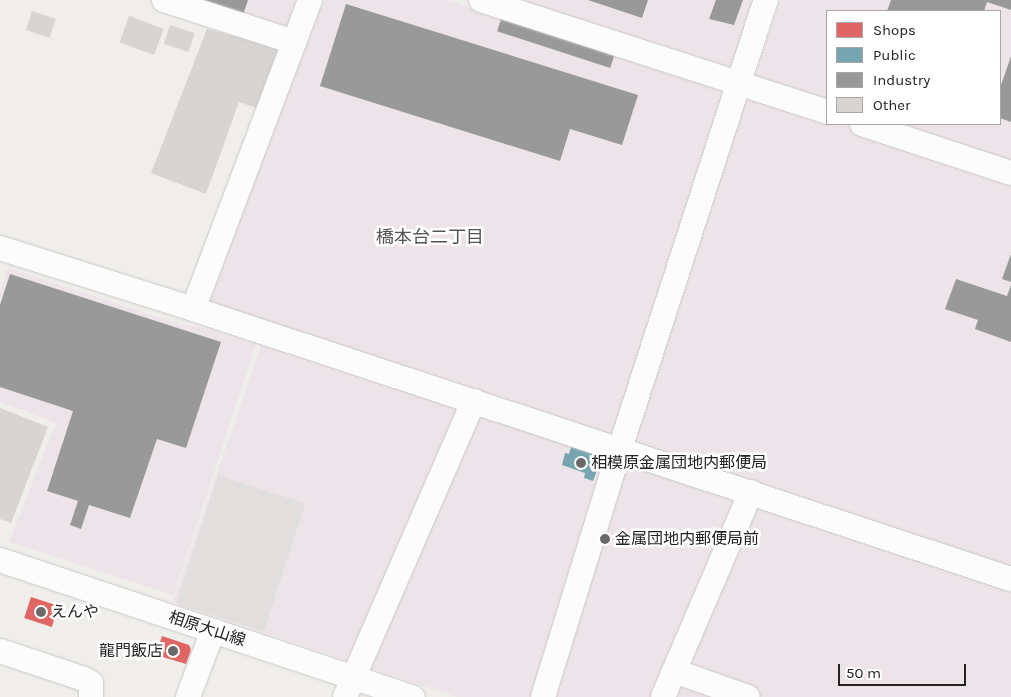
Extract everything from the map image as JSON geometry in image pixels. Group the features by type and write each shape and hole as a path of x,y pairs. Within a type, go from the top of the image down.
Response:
{"street":[{"path":"164,0 294,42"},
{"path":"193,308 310,0"},
{"path":"481,0 826,112"},
{"path":"543,697 766,0"},
{"path":"865,125 1011,173"},
{"path":"0,248 193,308 1011,579"},
{"path":"350,687 474,401"},
{"path":"663,697 751,492"},
{"name":"相原大山線","path":"0,560 213,631 350,687 413,697"},
{"path":"188,697 213,631"},
{"path":"0,651 84,679 91,683 91,697"},
{"path":"674,671 748,697"}],"shaded area":[{"path":"182,0 300,0 287,34"},
{"path":"324,0 448,0 748,98 780,0 1011,0 1011,697 457,697 173,602 269,322 208,302"},
{"path":"510,0 754,0 734,63 722,67"},
{"path":"8,268 183,325 203,327 256,344 174,595 9,542 56,423 0,402 0,293"},
{"path":"218,475 305,503 264,632 176,603"}],"building: Shops":[{"path":"31,597 59,606 52,627 24,618"},
{"path":"162,636 189,645 191,650 186,664 156,655"}],"building: Public":[{"name":"相模原金属団地内郵便局","path":"571,447 597,455 600,462 593,481 584,478 585,473 562,465 565,453 569,454"}],"building: Industry":[{"path":"189,0 248,0 242,18"},
{"path":"588,0 648,0 642,18"},
{"path":"716,0 743,0 734,25 709,19"},
{"path":"891,0 1011,0 1011,10 987,2 984,10 887,10"},
{"path":"346,4 638,95 622,145 570,129 560,161 320,86"},
{"path":"502,16 615,53 610,68 497,31"},
{"path":"1011,56 1011,122 1001,118 1001,85"},
{"path":"1011,254 1011,282 1002,279"},
{"path":"10,274 221,342 186,448 157,439 130,518 89,505 81,529 70,525 78,501 47,491 73,411 0,387 0,305"},
{"path":"956,279 1007,296 1011,285 1011,342 975,329 978,320 945,309"}],"building: Other":[{"path":"32,11 56,19 50,38 26,30"},
{"path":"129,16 164,29 154,55 119,42"},
{"path":"170,25 195,33 189,52 164,44"},
{"path":"207,29 281,49 257,108 239,102 206,194 151,173"},
{"path":"0,408 48,427 11,523 0,519"}],"place":[{"name":"相模原金属団地内郵便局","path":"581,463"},
{"name":"金属団地内郵便局前","path":"605,539"},
{"name":"えんや","path":"41,612"},
{"name":"龍門飯店","path":"173,651"}],"district":[{"name":"橋本台二丁目","path":"430,237"}]}
